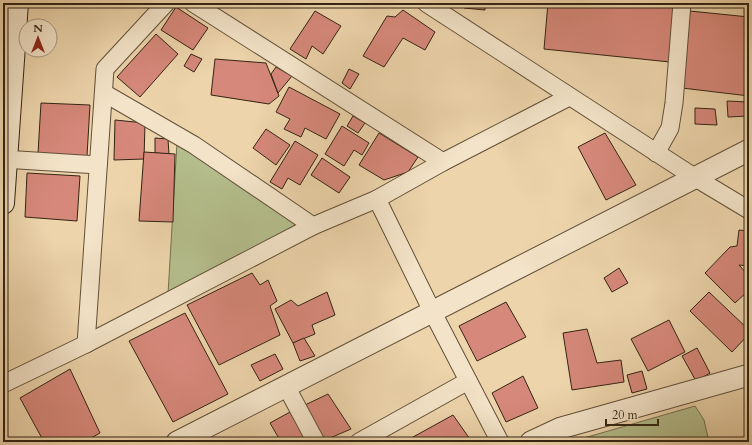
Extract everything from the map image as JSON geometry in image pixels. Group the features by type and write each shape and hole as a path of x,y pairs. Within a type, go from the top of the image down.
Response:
{"main road":[{"path":"3,203 4,159 17,3"}],"street":[{"path":"86,344 105,69 166,3"},
{"path":"194,3 443,162"},
{"path":"426,3 656,153 749,210"},
{"path":"656,153 670,128 674,103 682,3"},
{"path":"104,92 194,145 313,226"},
{"path":"3,384 86,344 313,226 377,199 443,162 570,96"},
{"path":"178,442 749,150"},
{"path":"4,159 98,165"},
{"path":"377,199 432,311 500,442"},
{"path":"531,442 561,428 749,375"},
{"path":"358,442 468,381"},
{"path":"286,386 316,442"}],"green space":[{"path":"177,143 299,227 168,294"},
{"path":"695,406 704,420 709,442 570,442"}],"building":[{"path":"464,3 485,3 485,10 464,8"},
{"path":"548,3 674,3 670,62 544,49"},
{"path":"176,7 208,28 193,50 161,30"},
{"path":"403,10 435,32 425,50 403,38 384,67 363,56 387,16 395,17"},
{"path":"315,11 341,26 323,54 312,46 306,59 290,49"},
{"path":"690,11 749,17 749,96 682,88"},
{"path":"156,34 178,54 140,97 117,77"},
{"path":"191,54 202,59 194,72 184,66"},
{"path":"215,59 266,63 279,96 269,104 211,95"},
{"path":"276,67 292,76 278,93 271,74"},
{"path":"349,69 359,74 350,89 342,83"},
{"path":"289,87 340,114 326,139 305,128 301,137 284,129 290,119 276,112"},
{"path":"727,101 749,102 749,116 728,117"},
{"path":"41,103 90,105 87,156 38,153"},
{"path":"695,108 715,109 717,125 695,124"},
{"path":"353,116 365,123 358,133 347,126"},
{"path":"115,120 145,123 144,159 114,160"},
{"path":"342,126 369,143 362,155 354,150 344,166 325,154"},
{"path":"266,129 290,145 276,165 253,148"},
{"path":"379,133 418,157 408,172 384,180 359,165"},
{"path":"605,133 636,185 606,200 578,147"},
{"path":"155,138 168,139 169,154 155,153"},
{"path":"295,141 318,155 300,185 288,178 282,189 270,182"},
{"path":"144,152 175,154 173,222 139,221"},
{"path":"322,158 350,177 339,193 311,175"},
{"path":"27,173 80,176 77,221 25,217"},
{"path":"739,230 749,231 749,266 739,265 749,276 749,290 735,303 705,273 730,247 737,246"},
{"path":"619,268 628,283 612,292 604,278"},
{"path":"252,273 260,285 268,280 277,301 270,306 280,335 219,365 187,305"},
{"path":"327,292 335,315 312,325 315,334 293,343 275,309 291,300 298,306"},
{"path":"709,292 749,330 749,334 732,352 690,311"},
{"path":"506,302 526,337 477,361 459,326"},
{"path":"185,313 228,394 173,422 129,341"},
{"path":"669,320 685,352 648,371 631,339"},
{"path":"587,329 597,363 621,360 624,382 572,390 563,333"},
{"path":"304,338 315,356 300,361 293,343"},
{"path":"697,348 710,373 696,381 682,356"},
{"path":"275,354 283,369 260,381 251,365"},
{"path":"70,369 100,433 84,442 44,442 20,398"},
{"path":"642,371 647,389 632,393 627,375"},
{"path":"523,376 538,408 506,422 492,393"},
{"path":"328,394 351,429 323,441 305,405"},
{"path":"290,412 307,441 281,442 270,423"},
{"path":"453,415 472,442 404,442"}]}
